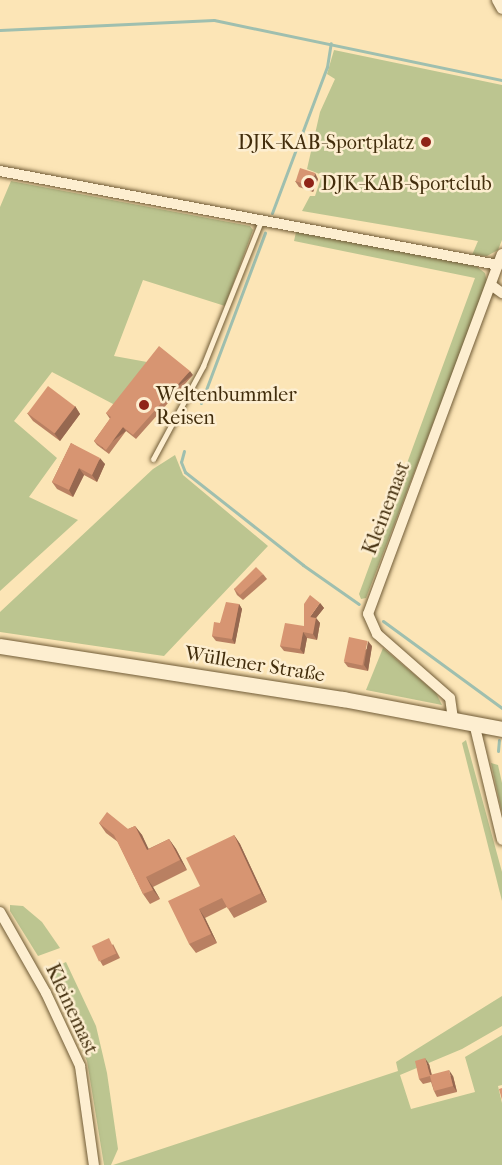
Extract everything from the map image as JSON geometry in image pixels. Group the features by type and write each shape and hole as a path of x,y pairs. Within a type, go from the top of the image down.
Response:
{"main road":[{"name":"Wüllener Straße","path":"0,646 453,719 502,729"}],"street":[{"path":"497,0 502,9"},
{"path":"0,171 261,221 500,260"},
{"name":"Kleinemast","path":"453,719 450,698 377,634 368,614 500,260"},
{"path":"491,285 502,293"},
{"path":"474,723 502,840"},
{"name":"Kleinemast","path":"0,912 46,993 80,1066 94,1165"}],"lane":[{"path":"153,459 204,366 261,221"}],"green space":[{"path":"334,50 502,85 502,240 498,250 487,256 472,255 478,241 302,211 310,196 315,196 322,175 307,169 320,112 335,79 327,74"},
{"path":"11,181 250,226 253,230 225,306 143,280 114,356 147,362 115,405 52,372 14,421 57,458 29,497 78,520 0,591 0,207"},
{"path":"296,232 476,266 485,273 487,283 366,598 361,599 359,594 475,278 294,241"},
{"path":"175,455 183,475 268,546 164,656 0,632 0,612 153,469"},
{"path":"383,648 436,693 442,705 366,690"},
{"path":"466,740 502,872 502,901 462,743"},
{"path":"491,763 498,765 502,783 502,813"},
{"path":"10,905 23,906 42,922 60,948 38,956 10,911"},
{"path":"66,962 96,1026 107,1073 118,1149 111,1165 104,1165 87,1061 51,979 53,968"},
{"path":"502,996 502,1026 462,1049 400,1075 411,1109 475,1092 465,1057 502,1035 502,1085 498,1086 502,1103 502,1165 113,1165 398,1071 396,1062"}],"building":[{"path":"300,168 315,173 311,186 296,181"},
{"path":"159,346 190,371 133,435 123,427 106,450 94,441 111,417 106,413"},
{"path":"48,386 75,406 55,434 28,413"},
{"path":"71,443 100,458 92,475 79,468 69,490 52,482"},
{"path":"256,567 263,574 240,595 234,589"},
{"path":"310,595 320,603 310,617 316,618 313,634 303,632 300,649 280,646 285,623 304,626 304,604"},
{"path":"226,602 239,604 232,639 212,636 214,622 220,623"},
{"path":"349,637 368,641 362,665 344,661"},
{"path":"107,812 128,829 135,826 147,850 169,839 180,860 146,877 153,890 143,894 114,835 99,823"},
{"path":"234,835 261,893 228,909 222,898 199,909 211,934 189,944 168,901 200,886 186,858"},
{"path":"109,938 116,953 99,961 92,946"},
{"path":"425,1058 430,1075 449,1070 453,1086 434,1091 430,1076 419,1079 415,1061"}],"waterway":[{"path":"0,30 214,20 502,80"},
{"path":"272,213 327,67 331,43"},
{"path":"201,403 265,233"},
{"path":"184,451 181,462 185,472 303,565 359,604"},
{"path":"383,621 502,708"},
{"path":"498,751 499,740"}],"place":[{"name":"DJK-KAB-Sportplatz","path":"426,142"},
{"name":"DJK-KAB-Sportclub","path":"309,183"},
{"name":"Weltenbummler Reisen","path":"144,405"}]}
